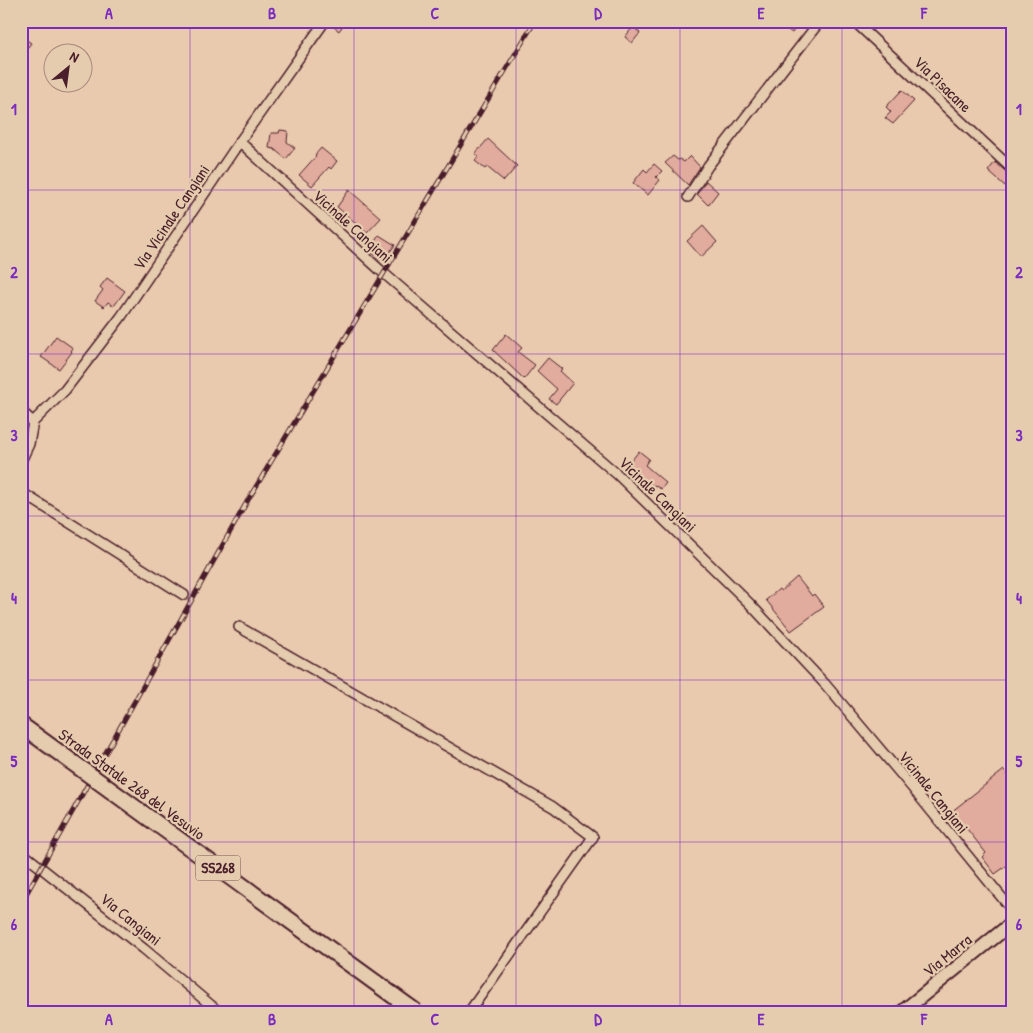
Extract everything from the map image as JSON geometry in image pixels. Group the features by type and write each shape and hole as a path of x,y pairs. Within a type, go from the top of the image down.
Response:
{"highway":[{"name":"Strada Statale 268 del Vesuvio","path":"21,725 416,1012"}],"main road":[{"name":"Via Marra","path":"902,1012 1012,923"}],"street":[{"name":"Via Vicinale Cangiani","path":"33,422 65,390 121,317 325,21"},
{"path":"688,198 708,166 820,21"},
{"name":"Via Pisacane","path":"854,21 1012,169"},
{"name":"Vicinale Cangiani","path":"240,142 380,270 618,475 749,603 825,684 1012,910"},
{"path":"21,411 33,422 30,444 21,461"},
{"path":"21,492 184,595"},
{"path":"239,627 553,807 593,837 469,1012"},
{"name":"Via Cangiani","path":"21,852 144,949 219,1012"}],"building":[{"path":"331,21 346,21 339,31 330,24"},
{"path":"776,21 798,21 798,24 792,33"},
{"path":"633,27 640,33 632,43 625,37"},
{"path":"21,36 31,43 21,57"},
{"path":"902,90 914,101 893,124 885,118 891,112 886,107"},
{"path":"280,130 288,131 287,142 295,148 286,159 274,149 269,148 271,133 279,133"},
{"path":"488,139 517,166 504,181 487,167 485,169 475,161 478,157 475,154"},
{"path":"321,148 337,161 312,186 299,175"},
{"path":"673,156 684,162 690,156 700,167 688,185 665,163"},
{"path":"995,162 1012,177 1005,186 988,171"},
{"path":"654,164 662,171 656,177 660,180 648,195 633,183 644,169 647,172"},
{"path":"706,181 718,192 708,205 697,194"},
{"path":"349,190 381,218 367,233 337,207"},
{"path":"703,226 717,242 701,257 687,241"},
{"path":"379,235 395,245 383,261 369,251"},
{"path":"107,278 125,291 114,306 108,302 104,307 95,301 103,290 100,287"},
{"path":"506,334 522,348 518,352 535,365 524,379 493,350"},
{"path":"56,336 73,348 59,369 41,357"},
{"path":"548,358 562,369 560,371 573,383 556,404 549,399 557,389 537,371"},
{"path":"639,451 649,459 645,465 666,483 661,489 645,480 641,485 630,475 632,471 627,466"},
{"path":"797,577 812,596 814,594 824,607 791,631 766,600 779,589 781,591"},
{"path":"1004,770 1012,781 1012,862 995,874 982,857 986,853 951,812"}],"railway":[{"path":"21,903 248,500 535,21"}]}
